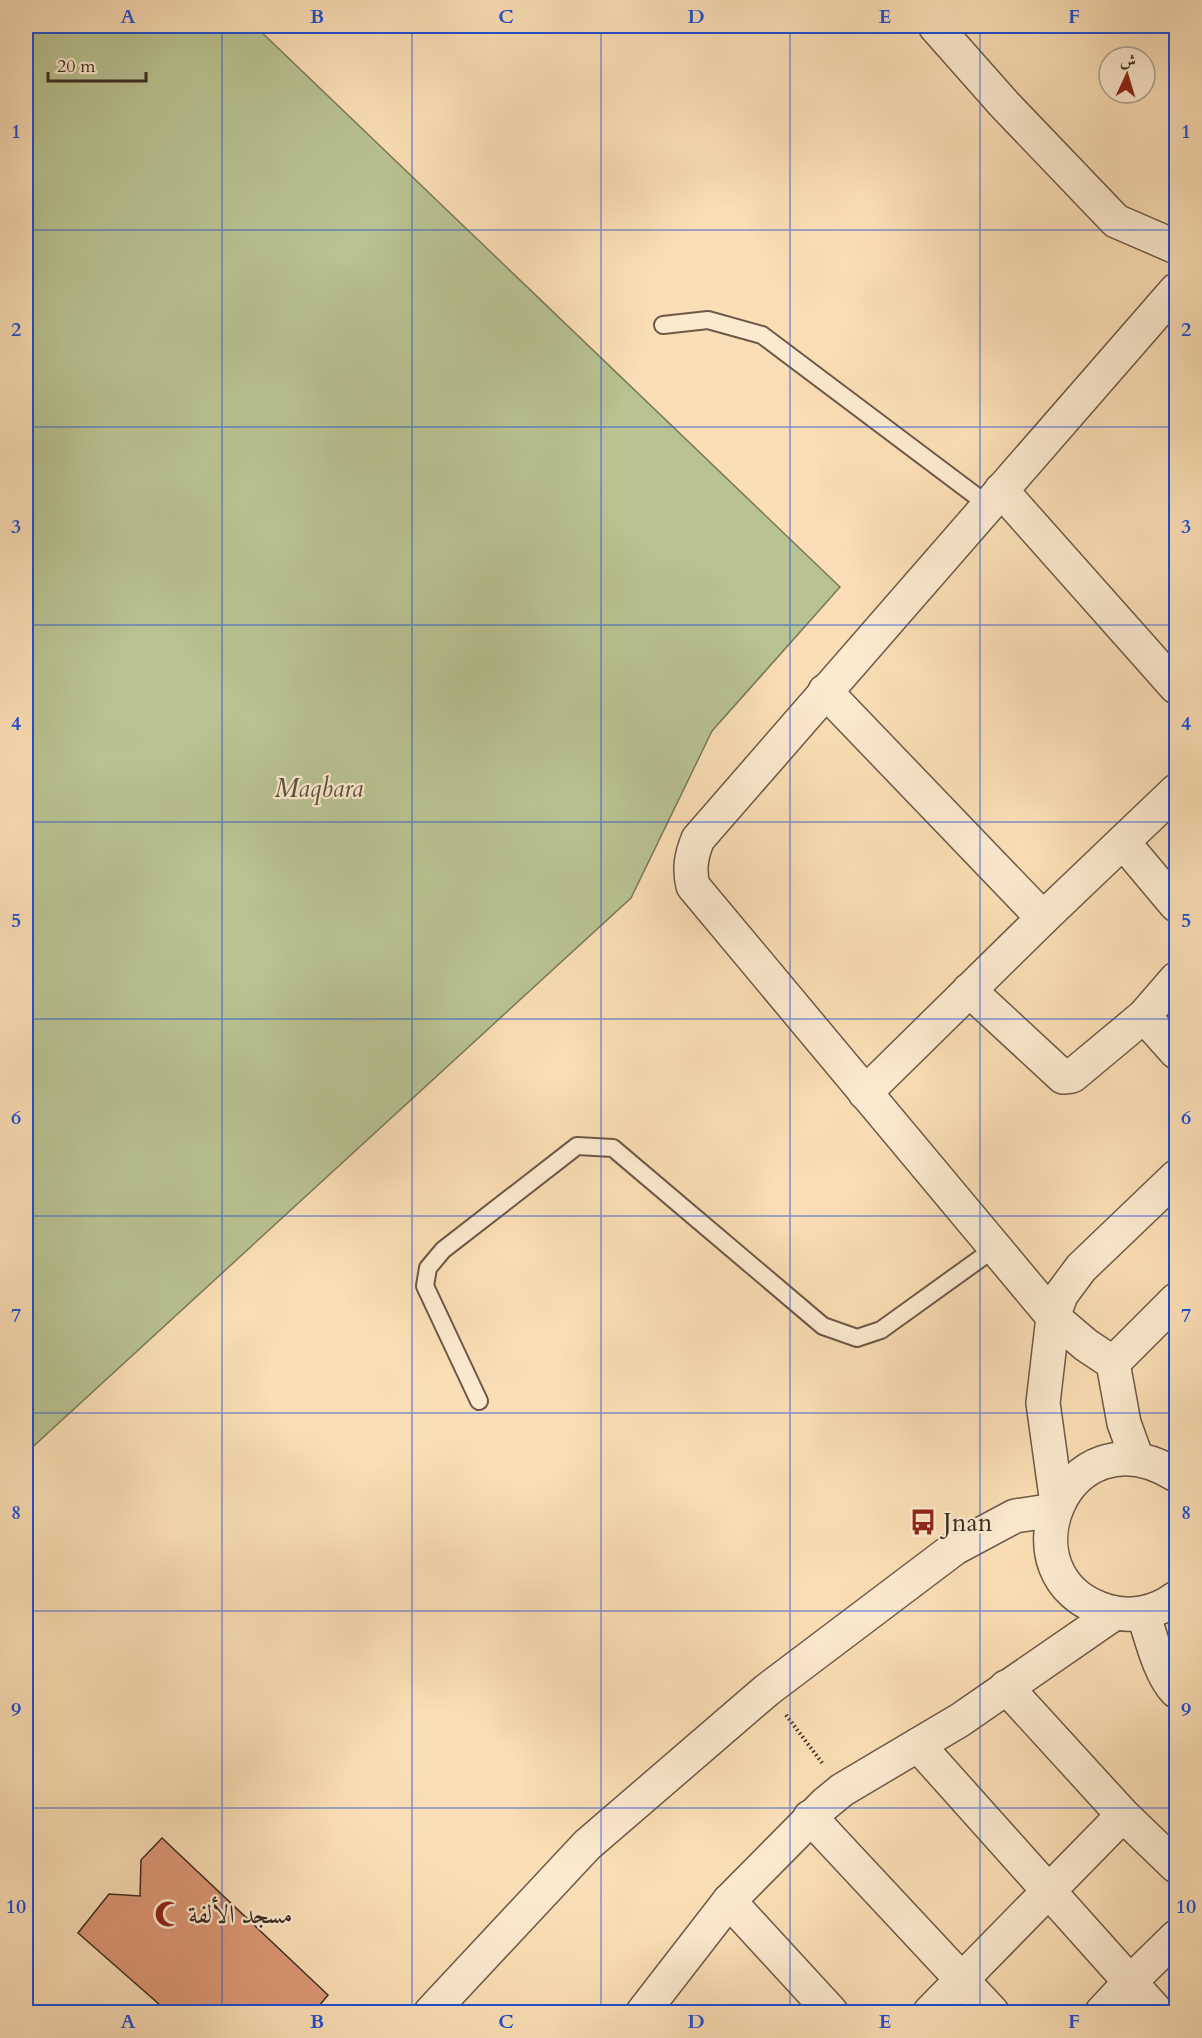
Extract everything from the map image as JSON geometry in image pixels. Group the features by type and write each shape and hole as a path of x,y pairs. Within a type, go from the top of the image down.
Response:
{"street":[{"path":"935,26 1004,104 1116,221 1176,247"},
{"path":"1137,1459 1124,1423 1113,1363 1053,1317 693,886 690,873 698,839 1176,290"},
{"path":"995,497 1176,687"},
{"path":"825,691 1043,918"},
{"path":"865,1093 1176,791"},
{"path":"1123,842 1176,906"},
{"path":"969,990 1063,1077 1072,1076 1144,1016 1176,979"},
{"path":"1144,1016 1176,1052"},
{"path":"1056,1507 1042,1403 1053,1317 1061,1295 1081,1268 1176,1177"},
{"path":"1113,1363 1176,1300"},
{"path":"1176,1475 1160,1465 1137,1459 1118,1459 1099,1465 1082,1474 1068,1488 1056,1507 1051,1526 1054,1560 1060,1575 1083,1600 1099,1608 1129,1613 1160,1608 1176,1599"},
{"path":"438,2010 587,1845 767,1690 955,1548 1015,1516 1056,1507"},
{"path":"647,2011 729,1901 810,1817 842,1790 960,1720 1006,1687 1129,1613"},
{"path":"1129,1613 1158,1656 1176,1691"},
{"path":"1006,1687 1123,1815 1176,1866"},
{"path":"918,1745 1157,2013"},
{"path":"930,2013 1123,1815"},
{"path":"810,1817 992,2013"},
{"path":"729,1901 831,2013"},
{"path":"1102,2013 1176,1937"}],"lane":[{"path":"663,325 708,320 762,335 995,497"},
{"path":"479,1401 425,1287 428,1268 443,1250 577,1146 613,1148 823,1326 857,1338 881,1330 995,1248"}],"path":[{"path":"767,1690 842,1790"}],"green space":[{"name":"Maqbara","path":"26,26 255,26 840,587 712,731 631,898 26,1453"}],"building":[{"name":"مسجد الألفة","path":"162,1838 328,1995 314,2012 168,2012 78,1933 109,1894 140,1896 141,1860"}],"place":[{"name":"Jnan","path":"923,1522"},
{"name":"مسجد الألفة","path":"168,1914"}]}
